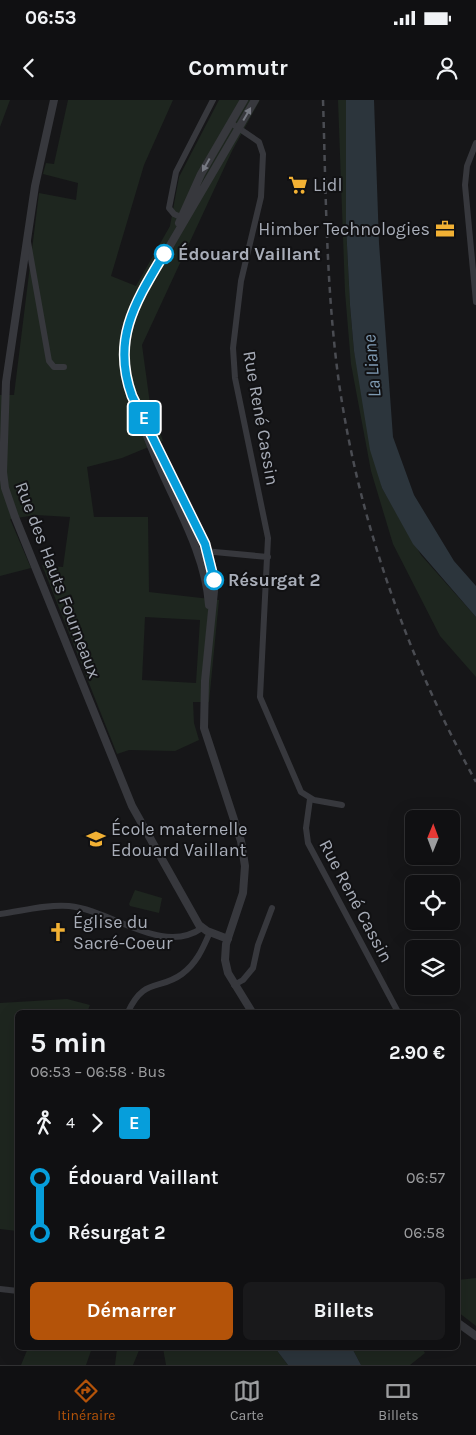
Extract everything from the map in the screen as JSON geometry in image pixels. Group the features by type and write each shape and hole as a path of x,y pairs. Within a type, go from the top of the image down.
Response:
{"street":[{"name":"Rue des Hauts Fourneaux","path":"54,100 26,236 6,382 2,465 5,488 129,800 169,873 206,930"},
{"path":"183,219 169,208 173,179 213,100"},
{"path":"183,219 201,174 244,100"},
{"path":"210,623 206,580 197,551 155,461 125,371 125,334 137,302 183,219 255,100"},
{"name":"Rue René Cassin","path":"231,123 259,142 263,154 261,192 241,281 232,348 235,378 268,533 260,701 299,789 310,799 306,828 308,843 397,1010"},
{"path":"476,143 468,161 465,185 476,302"},
{"path":"26,236 49,361 54,367 64,367"},
{"path":"138,408 208,552 214,586 204,700 204,728 245,861 243,894 228,939 225,965 234,985 251,1010"},
{"path":"197,551 268,557"},
{"path":"310,799 342,805"},
{"path":"0,914 69,906 165,937 181,937 206,930 228,939"},
{"path":"234,985 243,980 253,968 258,945 272,908"},
{"path":"129,1010 133,1000 143,990 181,975 187,969 198,957 206,930"},
{"path":"0,1289 15,1291"},
{"path":"460,1324 476,1336"}],"shaded area":[{"path":"0,100 10,100 0,127"},
{"path":"68,100 173,100 144,165 111,276 136,286 170,226 179,177 219,100 260,100 232,151 142,345 150,404 163,441 122,458 87,467 94,517 148,517 149,592 219,600 209,702 193,702 194,723 199,740 175,751 129,750 117,754 42,565 63,567 70,517 36,515 10,519 31,568 0,576 0,395 14,395 39,193 76,200 78,183 43,174 46,163 54,164","holes":["145,617 200,620 196,683 142,680"]},
{"path":"338,100 346,100 346,225 354,351 382,488 421,555 476,617 476,677 440,636 393,544 371,471 351,364 345,292"},
{"path":"135,890 162,898 159,913 130,906 129,904"},
{"path":"67,999 90,1005 88,1010 15,1010 15,1231 0,1229 0,1003"},
{"path":"476,1278 476,1326 460,1314 460,1280"},
{"path":"27,1350 91,1350 86,1365 21,1365"},
{"path":"117,1350 139,1350 133,1365 115,1365"},
{"path":"163,1350 277,1350 288,1365 166,1365"},
{"path":"353,1350 423,1350 425,1353 410,1365 361,1365"}],"water":[{"name":"La Liane","path":"346,100 374,100 379,243 393,437 414,495 454,561 476,586 476,617 413,544 382,488 370,450 354,351 350,305 346,225"},
{"path":"277,1350 353,1350 361,1365 288,1365"}],"railway":[{"path":"323,100 331,312 339,383 359,487 373,538 408,638 451,735 476,782"}],"bus line":[{"name":"E","path":"164,254 137,302 128,324 124,346 125,371 132,396 207,548 214,580"}],"place":[{"name":"Lidl","path":"298,185"},
{"name":"Himber Technologies","path":"445,229"},
{"name":"Édouard Vaillant","path":"164,254"},
{"name":"Résurgat 2","path":"214,580"},
{"name":"École maternelle Edouard Vaillant","path":"96,839"},
{"name":"Église du Sacré-Coeur","path":"58,932"}]}
